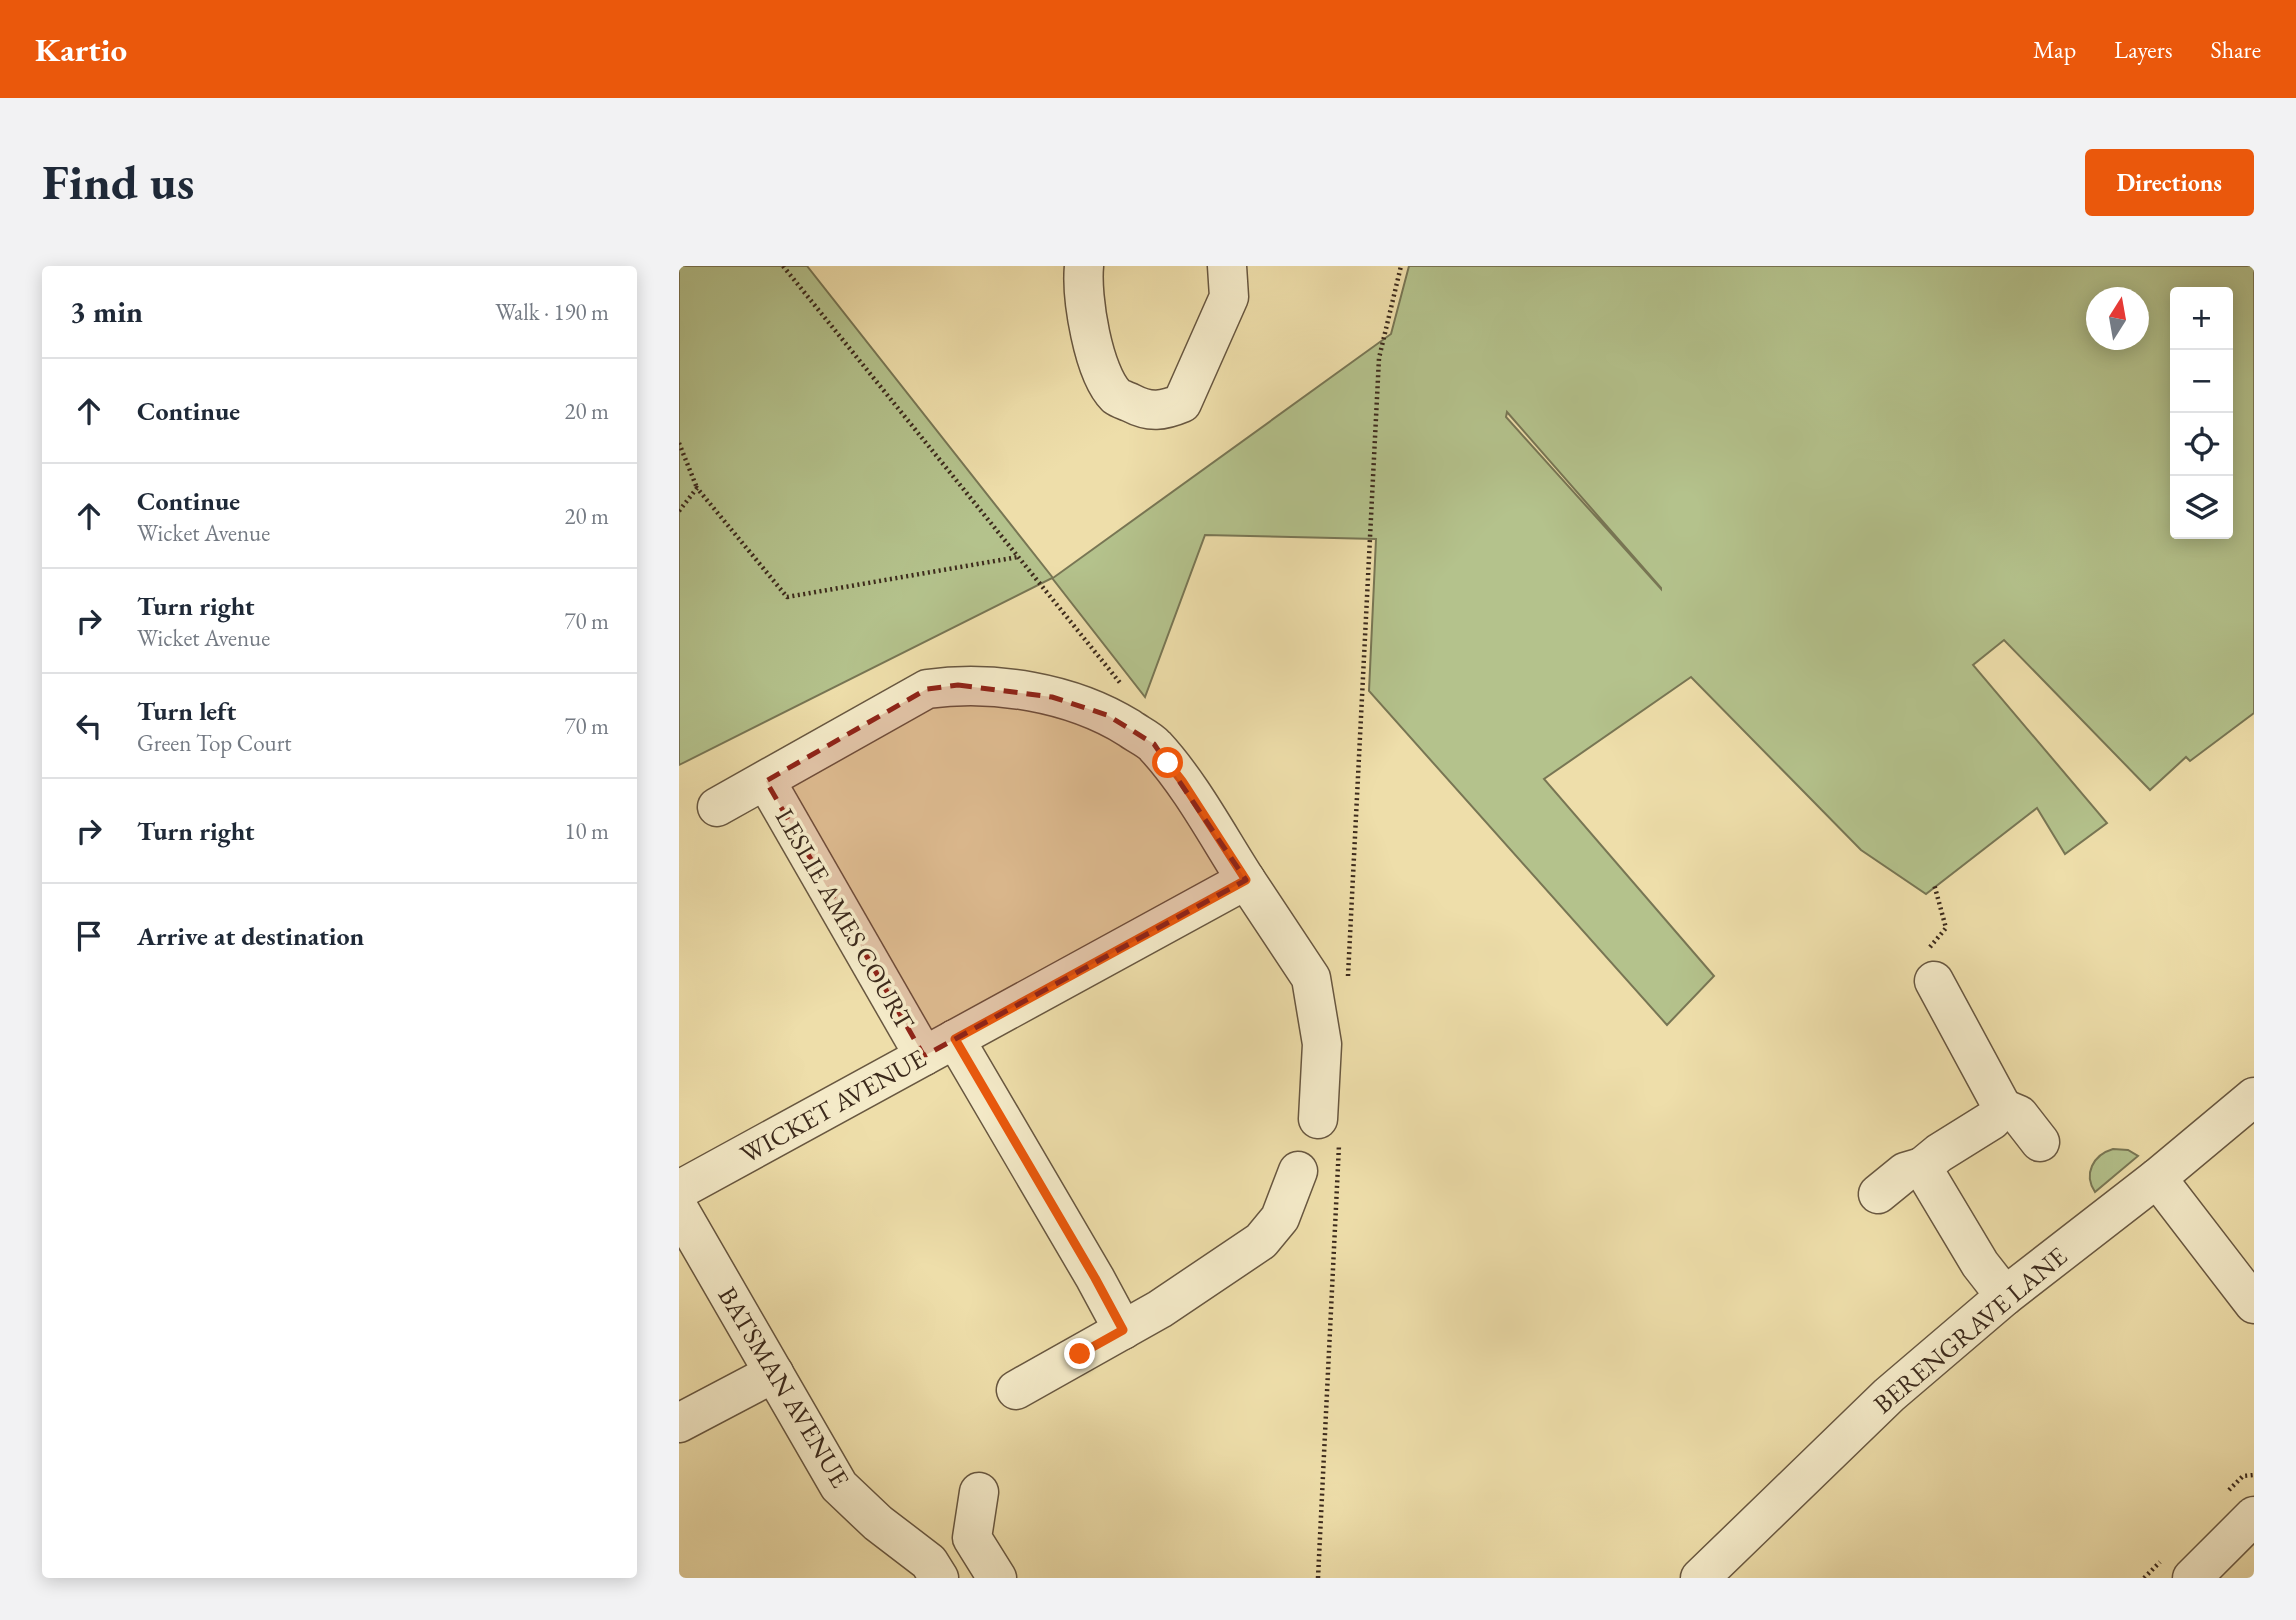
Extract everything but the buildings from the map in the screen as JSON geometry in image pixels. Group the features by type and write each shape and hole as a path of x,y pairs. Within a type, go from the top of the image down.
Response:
{"street":[{"path":"1084,266 1088,329 1103,373 1117,396 1143,410 1164,410 1182,403 1206,350 1229,297 1227,266"},
{"path":"717,807 927,689 958,685 996,686 1052,697 1107,715 1154,744 1182,781 1311,978 1322,1044 1329,1126"},
{"name":"LESLIE AMES COURT","path":"766,781 939,1047 1095,1278 1123,1330"},
{"name":"WICKET AVENUE","path":"679,1190 1246,880"},
{"path":"1878,1194 1905,1172 1921,1167 1992,1120 2000,1107 2000,1101 1934,981"},
{"name":"BERENGRAVE LANE","path":"1700,1578 1889,1395 2005,1296 2157,1178 2254,1097"},
{"path":"2000,1107 2019,1115 2040,1142"},
{"path":"1921,1167 1980,1264 2005,1296"},
{"path":"1016,1390 1166,1305 1261,1241 1280,1218 1298,1171"},
{"path":"2157,1178 2254,1304"},
{"name":"BATSMAN AVENUE","path":"679,1209 839,1486 878,1523 929,1562 939,1578"},
{"path":"679,1423 773,1373"},
{"path":"979,1492 972,1538 997,1578"},
{"path":"2192,1578 2254,1516"}],"path":[{"path":"783,266 1123,686"},
{"path":"1348,979 1379,358 1401,266"},
{"path":"679,443 697,488 787,597 1019,557"},
{"path":"679,511 697,488"},
{"path":"1934,884 1945,928 1928,950 1934,981"},
{"path":"1340,954 1348,965"},
{"path":"1318,1578 1329,1126"}],"highlighted area":[{"path":"958,685 1052,697 1107,715 1154,744 1246,880 924,1056 766,781 927,689"}],"green space":[{"path":"679,266 807,266 1053,578 1391,334 1409,266 2254,266 2254,713 2190,761 2186,757 2150,790 2004,640 1973,665 2107,823 2065,854 2037,808 1926,894 1861,850 1691,677 1544,779 1714,976 1667,1025 1369,691 1376,539 1205,535 1145,697 1052,578 679,765","holes":["1507,412 1661,588 1661,589 1506,417"]},
{"path":"2113,1149 2128,1150 2138,1156 2095,1192 2090,1179 2092,1166 2095,1160"}],"route":[{"path":"1080,1354 1123,1330 955,1039 1246,880 1168,763"}]}
